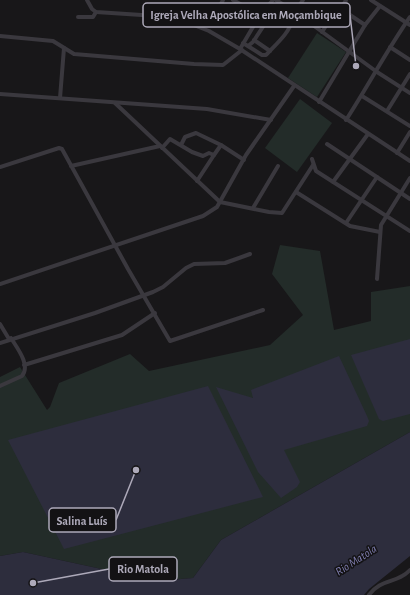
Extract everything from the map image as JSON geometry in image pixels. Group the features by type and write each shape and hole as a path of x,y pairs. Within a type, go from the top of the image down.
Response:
{"street":[{"path":"87,0 92,9 96,12 157,16 186,22 209,31 241,50 410,161"},
{"path":"217,11 223,0"},
{"path":"233,0 260,15"},
{"path":"0,36 53,41 74,54 219,66 232,59 241,50 243,43 260,15 274,0 295,12 350,53 410,93"},
{"path":"295,12 302,0"},
{"path":"322,32 334,12 341,9 346,0"},
{"path":"371,0 408,24"},
{"path":"319,102 365,26 380,6"},
{"path":"239,21 246,8"},
{"path":"243,43 248,46 263,55 270,51 292,20 276,9 274,10 254,40 248,46"},
{"path":"341,9 365,26"},
{"path":"78,17 93,17 96,12"},
{"path":"346,120 377,72 390,47 408,24 410,17"},
{"path":"254,40 270,51"},
{"path":"390,47 410,60"},
{"path":"60,98 64,48"},
{"path":"387,111 410,74"},
{"path":"0,284 115,244 203,216 213,211 220,202 244,160 294,86"},
{"path":"0,94 207,110 271,120"},
{"path":"362,96 410,126"},
{"path":"115,103 220,202 282,213 313,165"},
{"path":"397,153 410,132"},
{"path":"181,145 185,137 196,133 221,145 244,160"},
{"path":"333,182 351,160 368,134"},
{"path":"71,166 161,147 170,139 203,156 209,153 214,155"},
{"path":"327,144 410,199"},
{"path":"197,181 221,145"},
{"path":"0,167 59,148 64,152 170,341 263,310"},
{"path":"312,159 316,171 410,230"},
{"path":"253,208 278,166"},
{"path":"346,223 377,177"},
{"path":"377,279 380,232 385,215 410,178"},
{"path":"296,192 354,228 380,232"},
{"path":"0,343 95,313 163,287 186,268 194,264 220,264 250,254"},
{"path":"24,365 122,335 155,313"},
{"path":"0,324 20,352 26,370 22,376 0,386"},
{"path":"369,595 378,585 404,576 410,570"}],"shaded area":[{"path":"317,33 346,52 317,97 288,78"},
{"path":"300,99 332,123 297,172 265,148"},
{"path":"280,245 320,251 334,330 371,321 371,292 410,286 410,432 221,540 193,578 157,581 23,552 0,556 0,377 20,367 47,410 50,407 59,383 130,354 149,371 270,345 303,315 272,274"}],"water":[{"path":"410,339 410,414 383,421 379,419 351,355"},
{"path":"339,356 369,421 367,426 284,450 300,482 297,487 281,498 258,472 216,387 253,398 251,390"},
{"path":"208,386 263,497 64,549 8,440"},
{"path":"410,432 410,556 369,589 364,595 0,595 0,556 23,552 157,581 193,578 221,540"}],"place":[{"name":"Igreja Velha Apostólica em Moçambique","path":"356,66"},
{"name":"Salina Luís","path":"136,470"},
{"name":"Rio Matola","path":"33,583"}]}
